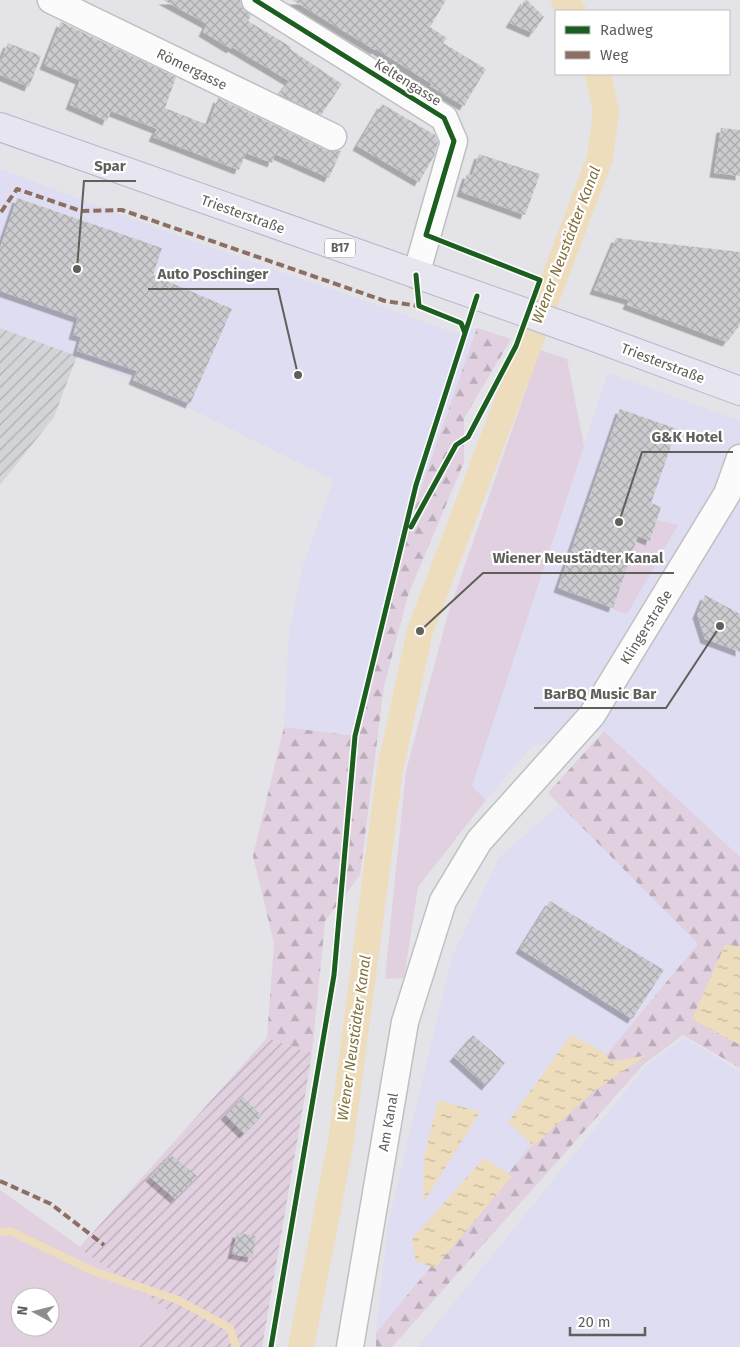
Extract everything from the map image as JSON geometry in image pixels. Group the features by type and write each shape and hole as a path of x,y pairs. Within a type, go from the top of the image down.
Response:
{"main road":[{"name":"Triesterstraße","path":"0,127 586,334 740,392"}],"street":[{"name":"Römergasse","path":"51,0 332,137"},
{"name":"Keltengasse","path":"255,0 444,118 454,141 416,275"},
{"name":"Klingerstraße","path":"442,901 479,841 592,715 727,494 740,458"},
{"name":"Am Kanal","path":"350,1347 405,1022 442,901"}],"shaded area":[{"path":"0,169 175,235 456,333 477,328 403,540 355,736 284,727 289,632 303,565 334,480 133,380 77,356 0,328"},
{"path":"0,328 77,356 54,417 0,485"},
{"path":"608,373 740,421 740,857 604,731 532,746 486,800 472,786"},
{"path":"564,801 698,944 376,1333 388,1224 452,957 499,858"},
{"path":"684,1038 740,1072 740,1347 418,1347 646,1066"}],"green space":[{"path":"477,328 511,339 464,418 464,462 408,595 384,686 360,875 325,921 312,1054 267,1038 274,943 253,856 284,727 355,736 403,540"},
{"path":"540,350 567,359 584,446 472,786 486,800 418,887 404,978 385,979 406,771 448,614"},
{"path":"657,520 678,525 627,614 613,609 638,537 651,541"},
{"path":"604,731 740,857 740,1068 683,1035 644,1064 392,1347 376,1347 376,1333 698,944 548,793"},
{"path":"267,1038 312,1054 262,1347 134,1347 168,1310 79,1248"},
{"path":"0,1190 169,1310 134,1347 0,1347"}],"water":[{"path":"725,945 740,946 740,1045 692,1019"},
{"path":"571,1035 603,1052 611,1062 647,1055 594,1091 533,1146 508,1122"},
{"path":"438,1100 480,1112 423,1203 424,1158"},
{"path":"484,1158 512,1176 435,1268 416,1261 412,1239"}],"building":[{"path":"163,0 240,0 242,7 251,15 248,21 291,47 290,49 342,84 321,115 279,94 289,81 203,32 207,24"},
{"path":"292,0 446,0 430,27 447,38 443,43 486,69 464,106 430,86 432,84 376,49"},
{"path":"525,0 544,17 533,33 510,23"},
{"path":"61,22 176,77 165,108 208,125 218,98 326,150 341,151 329,178 275,154 272,163 246,153 239,170 153,137 157,129 111,111 107,121 70,105 80,80 44,65"},
{"path":"8,43 41,56 29,87 0,75 0,62"},
{"path":"382,104 435,135 438,142 434,156 419,182 357,146"},
{"path":"721,128 740,130 740,176 714,173"},
{"path":"479,154 540,174 525,215 461,192 467,174 472,175"},
{"path":"17,198 162,248 153,275 232,309 190,404 133,380 137,371 77,351 81,337 73,335 78,318 0,291 0,248"},
{"path":"616,238 740,252 740,325 727,342 627,305 629,300 594,290"},
{"path":"620,409 677,429 651,503 661,507 650,541 638,536 613,608 558,588"},
{"path":"705,595 740,614 740,652 705,639 697,614"},
{"path":"550,901 664,970 632,1019 520,949"},
{"path":"473,1035 505,1063 486,1086 454,1057"},
{"path":"243,1097 262,1116 244,1134 225,1115"},
{"path":"171,1155 197,1176 175,1199 150,1177"},
{"path":"237,1233 256,1236 252,1258 232,1254"}],"waterway":[{"name":"Wiener Neustädter Kanal","path":"564,0 572,10"},
{"name":"Wiener Neustädter Kanal","path":"301,1347 341,1141 390,769 420,631 600,158 606,111 598,75"},
{"path":"0,1232 10,1231 93,1271 178,1300 230,1328 236,1347"}],"marked path":[{"path":"1,212 17,189 81,211 122,210 385,301 419,306"},
{"path":"0,1181 51,1204 104,1245"}],"cycle path":[{"path":"255,0 444,118 454,141 426,235 540,280 516,346 468,437 456,445 411,527"},
{"path":"416,275 419,306 461,323 465,333"},
{"path":"271,1347 334,975 355,736 416,485 477,296"}],"place":[{"name":"Spar","path":"77,269"},
{"name":"Auto Poschinger","path":"298,375"},
{"name":"G&K Hotel","path":"619,522"},
{"name":"BarBQ Music Bar","path":"720,626"},
{"name":"Wiener Neustädter Kanal","path":"420,631"}]}
